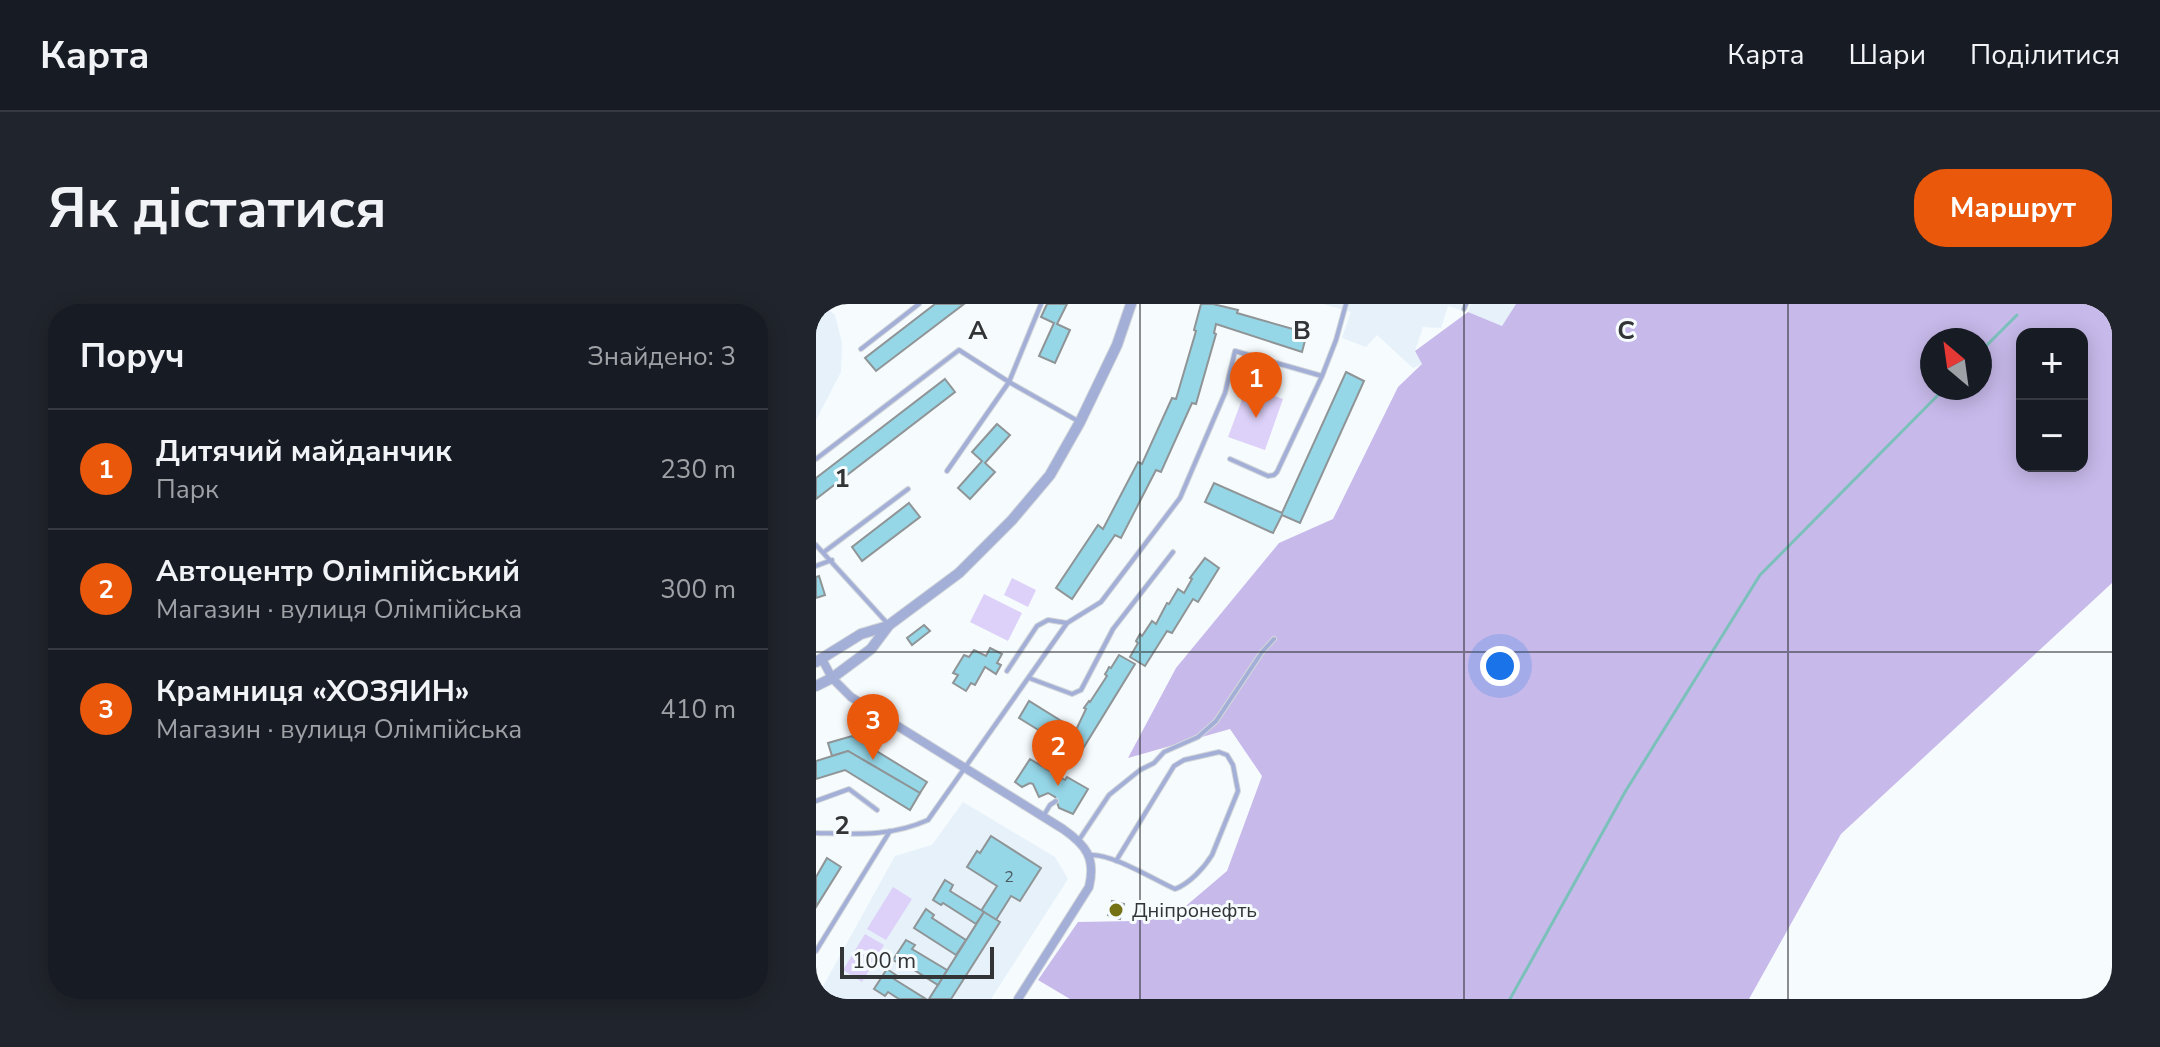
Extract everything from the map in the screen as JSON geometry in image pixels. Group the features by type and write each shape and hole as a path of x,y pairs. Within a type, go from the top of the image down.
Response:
{"street":[{"path":"816,686 871,649 889,625 959,573 1012,520 1050,475 1117,345 1131,304"},
{"path":"889,625 861,634 819,661 851,697 963,768 996,783 1079,840 1088,855 1092,873 1089,887 1018,999"}],"lane":[{"path":"861,349 919,304"},
{"path":"947,471 1009,382 1041,304"},
{"path":"1230,459 1268,476 1274,475 1322,376 1346,304"},
{"path":"816,459 959,350 1080,422"},
{"path":"816,833 873,835 928,820 1067,623 1101,602 1180,498 1225,393 1235,351 1322,376"},
{"path":"824,552 908,489"},
{"path":"816,545 889,625"},
{"path":"1029,678 1072,694 1081,690 1113,629 1173,552"},
{"path":"816,566 832,560"},
{"path":"1007,671 1037,626 1048,620 1067,623"},
{"path":"1079,840 1109,795 1140,770 1154,763 1164,752 1198,737 1216,721 1274,639"},
{"path":"1088,855 1099,854 1175,889 1184,885 1208,863 1238,791 1233,765 1227,755 1219,752 1184,760 1174,766 1116,861"},
{"path":"816,801 849,789 877,810"},
{"path":"1043,817 1056,801"},
{"path":"816,951 890,831"}],"shaded area":[{"path":"816,304 822,304 835,315 842,343 841,372 816,420"},
{"path":"1323,304 1462,304 1460,310 1448,306 1441,328 1423,327 1415,351 1422,364 1413,368 1377,335 1366,347 1342,338 1351,312"},
{"path":"1471,304 1516,304 1502,326 1468,312"},
{"path":"1516,304 2112,304 2112,583 1841,834 1749,999 1070,999 1038,980 1078,922 1134,921 1187,905 1227,871 1262,776 1230,729 1128,758 1176,668 1279,543 1333,519 1398,387 1422,364 1415,351 1468,312 1502,326"},
{"path":"1247,386 1283,399 1265,450 1228,437"},
{"path":"1012,578 1036,590 1028,607 1004,595"},
{"path":"984,594 1022,613 1008,641 970,622"},
{"path":"963,802 1055,857 1068,879 991,999 816,999 895,856 932,845"},
{"path":"893,887 912,899 886,940 867,929"},
{"path":"865,934 884,945 862,982 843,970"}],"building":[{"path":"935,304 964,304 876,371 865,358"},
{"path":"1047,304 1067,304 1057,324 1070,330 1055,363 1039,356 1054,323 1041,317"},
{"path":"1201,304 1238,310 1237,313 1307,333 1302,352 1216,324 1216,334 1196,404 1192,403 1161,472 1156,470 1121,538 1115,535 1072,599 1056,588 1098,525 1103,529 1138,462 1142,464 1172,398 1176,399"},
{"path":"1346,372 1364,381 1300,523 1282,515 1273,533 1205,502 1214,483 1282,513"},
{"path":"945,379 955,392 816,499 816,478"},
{"path":"997,424 1010,435 985,463 995,472 970,499 958,488 982,461 972,452"},
{"path":"909,503 920,517 862,561 852,547"},
{"path":"1205,558 1219,568 1198,602 1193,599 1172,633 1167,631 1145,666 1130,657 1140,634 1142,636 1152,621 1156,624 1178,589 1184,593 1190,578"},
{"path":"819,576 825,595 816,598 816,577"},
{"path":"924,625 930,631 912,645 907,638"},
{"path":"990,648 1002,654 996,674 985,667 975,685 971,683 966,691 953,683 958,675 953,673 964,655 969,657 974,650 986,656"},
{"path":"1119,655 1135,664 1079,755 1019,718 1029,701 1076,730 1084,708"},
{"path":"852,736 927,782 920,793 848,751 832,756 828,743"},
{"path":"848,751 920,793 910,810 845,770 816,779 816,761"},
{"path":"1030,759 1065,780 1067,777 1088,789 1073,814 1059,808 1055,797 1048,793 1039,797 1033,784 1022,787 1015,782"},
{"path":"991,836 1041,868 1020,901 1011,896 996,920 981,911 997,886 967,867"},
{"path":"827,858 841,867 816,907 816,877"},
{"path":"945,880 953,885 950,891 984,912 976,924 933,900"},
{"name":"Дніпронефть","path":"1112,901 1124,904 1120,919 1108,915"},
{"path":"926,909 934,915 932,918 966,940 956,955 914,928"},
{"path":"984,912 1000,922 951,999 929,999"},
{"path":"906,940 915,945 912,949 947,970 938,985 893,960"},
{"path":"887,969 896,975 894,979 926,999 899,999 888,992 885,996 874,989"}],"waterway":[{"path":"1992,340 2017,315"},
{"path":"1510,999 1625,792 1760,575 1933,400"}],"place":[{"name":"Дитячий майданчик","path":"1256,418"},
{"name":"Крамниця «ХОЗЯИН»","path":"873,760"},
{"name":"Автоцентр Олімпійський","path":"1058,786"},
{"name":"Дніпронефть","path":"1116,910"}]}
